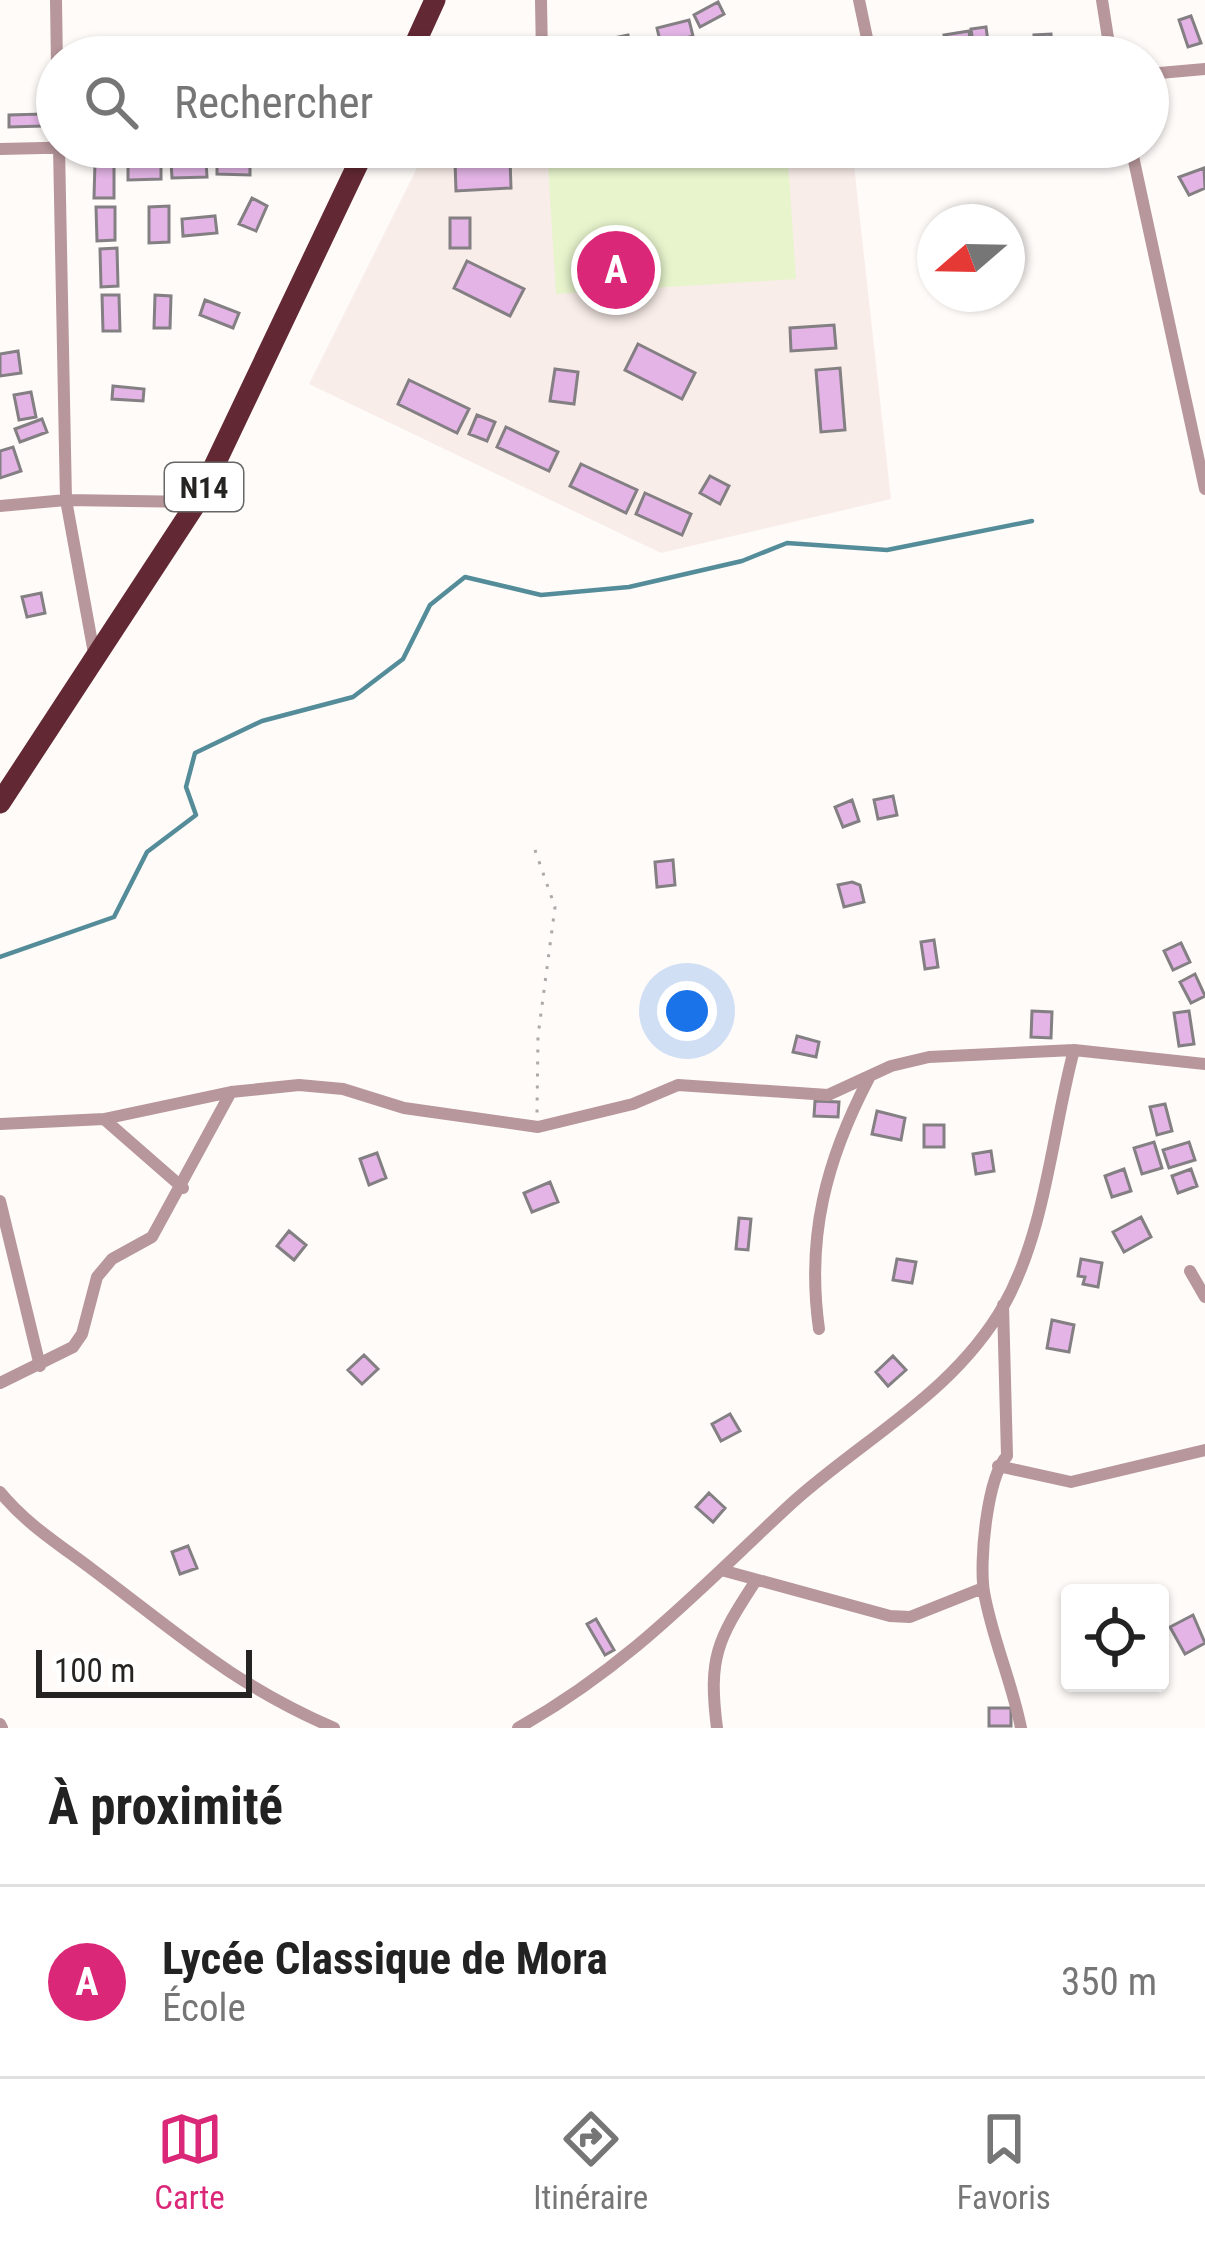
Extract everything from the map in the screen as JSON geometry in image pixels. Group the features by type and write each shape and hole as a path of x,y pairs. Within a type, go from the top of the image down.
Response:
{"highway":[{"path":"419,36 436,0"},
{"name":"N14","path":"0,803 95,665 197,502 356,168"}],"street":[{"path":"56,0 57,36"},
{"path":"541,0 542,36"},
{"path":"859,0 867,36"},
{"path":"1102,0 1108,36"},
{"path":"1169,72 1205,69"},
{"path":"0,149 36,148"},
{"path":"59,168 66,500 95,665"},
{"path":"1136,168 1205,489"},
{"path":"0,506 66,500 197,502"},
{"path":"0,1124 104,1120 231,1092 299,1085 343,1089 404,1108 538,1127 632,1104 678,1085 811,1096 848,1090 929,1057 1074,1050 1205,1064"},
{"path":"518,1728 648,1642 790,1505 951,1376 1004,1305 1044,1182 1074,1050"},
{"path":"819,1329 813,1290 817,1211 847,1120 869,1078"},
{"path":"0,1383 74,1347 98,1277 112,1259 152,1238 231,1092"},
{"path":"104,1120 183,1188"},
{"path":"0,1201 40,1366"},
{"path":"1190,1271 1205,1298"},
{"path":"1004,1305 1010,1411 1007,1456 998,1466 983,1588 1012,1678 1021,1728"},
{"path":"998,1466 1071,1482 1205,1450"},
{"path":"0,1492 34,1528 208,1662 267,1699 334,1728"},
{"path":"725,1571 890,1616 910,1617 983,1588"},
{"path":"717,1728 711,1668 719,1636 754,1582"}],"path":[{"path":"535,850 555,907 538,1036 538,1127"}],"shaded area":[{"path":"417,168 854,168 891,499 661,553 309,384"}],"green space":[{"path":"548,168 788,168 796,279 556,294"}],"building":[{"path":"718,2 724,14 700,27 694,15"},
{"path":"1191,16 1201,43 1188,47 1179,20"},
{"path":"689,20 693,36 659,36 657,28"},
{"path":"986,27 987,36 972,36 971,29"},
{"path":"36,114 36,126 9,127 9,115"},
{"path":"95,168 114,168 114,198 94,198"},
{"path":"128,168 161,168 161,179 128,180"},
{"path":"171,168 206,168 207,177 172,178"},
{"path":"217,168 250,168 250,175 217,174"},
{"path":"455,168 510,168 511,188 456,191"},
{"path":"1204,168 1205,188 1189,195 1179,177"},
{"path":"252,198 267,206 256,231 239,224"},
{"path":"169,206 169,242 149,243 149,207"},
{"path":"96,207 115,207 115,240 97,241"},
{"path":"215,216 217,233 183,236 182,219"},
{"path":"450,218 470,218 470,248 450,248"},
{"path":"117,248 118,286 101,287 100,249"},
{"path":"467,261 524,289 510,316 454,288"},
{"path":"102,295 119,295 120,331 103,331"},
{"path":"155,295 171,296 170,328 154,328"},
{"path":"205,300 239,313 233,328 200,315"},
{"path":"834,325 836,348 791,351 790,328"},
{"path":"638,344 695,373 682,399 625,370"},
{"path":"18,351 21,373 0,376 0,354"},
{"path":"840,368 845,430 821,432 816,370"},
{"path":"555,369 578,372 574,404 550,401"},
{"path":"409,380 469,409 457,433 398,404"},
{"path":"113,386 144,389 143,401 112,399"},
{"path":"31,392 36,417 19,420 14,395"},
{"path":"477,415 495,422 487,441 469,434"},
{"path":"42,419 47,432 20,442 15,429"},
{"path":"506,427 558,452 549,471 497,447"},
{"path":"13,447 21,471 0,478 0,451"},
{"path":"581,464 637,490 626,513 570,486"},
{"path":"710,476 729,486 720,504 700,493"},
{"path":"645,493 691,514 682,535 636,514"},
{"path":"41,593 45,613 27,617 22,597"},
{"path":"893,796 897,815 878,819 874,800"},
{"path":"852,800 859,821 843,827 835,807"},
{"path":"673,860 675,885 657,887 655,862"},
{"path":"838,885 860,885 864,902 844,907"},
{"path":"934,940 938,967 925,969 921,942"},
{"path":"1181,943 1190,962 1173,970 1164,951"},
{"path":"1195,974 1205,996 1191,1003 1180,982"},
{"path":"1032,1011 1052,1012 1051,1038 1031,1037"},
{"path":"1189,1011 1194,1044 1179,1046 1174,1013"},
{"path":"797,1036 819,1042 816,1057 793,1052"},
{"path":"815,1101 839,1102 838,1117 814,1116"},
{"path":"1165,1104 1172,1131 1157,1135 1150,1107"},
{"path":"877,1111 905,1118 901,1140 872,1134"},
{"path":"924,1125 944,1125 944,1147 924,1147"},
{"path":"1154,1142 1162,1168 1142,1174 1134,1148"},
{"path":"1189,1142 1195,1160 1169,1168 1163,1150"},
{"path":"991,1151 994,1171 976,1174 973,1154"},
{"path":"377,1153 386,1178 369,1185 360,1159"},
{"path":"1124,1169 1131,1191 1112,1197 1105,1176"},
{"path":"1191,1169 1197,1186 1178,1193 1172,1176"},
{"path":"550,1182 558,1202 532,1212 524,1193"},
{"path":"1141,1217 1151,1237 1124,1252 1113,1232"},
{"path":"739,1218 751,1219 748,1250 736,1249"},
{"path":"289,1231 306,1245 294,1260 277,1246"},
{"path":"897,1259 916,1262 912,1283 893,1280"},
{"path":"1081,1259 1102,1263 1098,1287 1083,1284 1085,1277 1078,1276"},
{"path":"1052,1320 1074,1325 1069,1352 1047,1348"},
{"path":"364,1355 378,1369 362,1384 348,1370"},
{"path":"893,1356 906,1370 888,1386 876,1372"},
{"path":"730,1414 740,1431 721,1441 712,1424"},
{"path":"709,1493 725,1508 713,1522 696,1507"},
{"path":"188,1546 197,1568 180,1574 172,1552"},
{"path":"1193,1615 1205,1643 1185,1654 1170,1627"},
{"path":"596,1619 614,1650 605,1655 587,1624"},
{"path":"989,1708 1011,1708 1011,1726 989,1726"}],"waterway":[{"path":"0,957 114,917 147,852 196,815 186,787 195,753 262,721 353,697 403,659 430,605 465,577 541,595 629,587 742,561 787,543 887,550 1032,521"}],"place":[{"name":"Lycée Classique de Mora","path":"616,270"}]}
